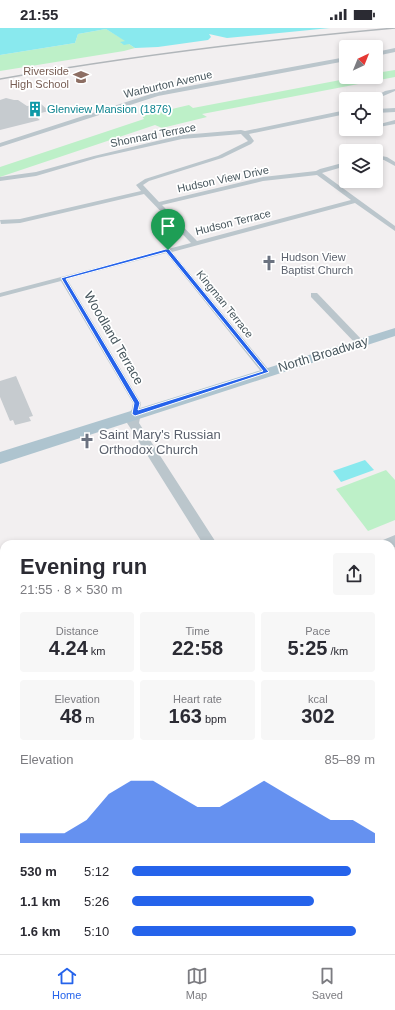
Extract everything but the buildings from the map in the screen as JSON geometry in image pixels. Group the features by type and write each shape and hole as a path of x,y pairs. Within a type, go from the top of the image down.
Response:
{"main road":[{"name":"North Broadway","path":"0,458 395,332"}],"street":[{"path":"383,53 395,50"},
{"name":"Warburton Avenue","path":"0,145 152,95 339,60"},
{"path":"383,94 395,90"},
{"path":"383,111 395,110"},
{"name":"Shonnard Terrace","path":"0,179 43,172 96,157 182,137 245,133 339,113"},
{"path":"383,124 395,122"},
{"path":"195,243 139,185 147,180 220,157 242,147 250,141 250,138 245,133"},
{"path":"383,159 395,164"},
{"name":"Hudson View Drive","path":"157,204 263,178 318,174 322,170 339,166"},
{"path":"318,174 395,228"},
{"path":"2,222 20,221 145,192"},
{"name":"Hudson Terrace","path":"0,295 356,201"},
{"name":"Kingman Terrace","path":"168,250 266,372"},
{"name":"Woodland Terrace","path":"64,278 137,403 135,414"},
{"path":"314,295 360,342"},
{"path":"135,414 133,423 207,540"}],"green space":[{"path":"106,29 126,41 121,43 129,44 135,48 0,71 0,55 75,43 78,34"},
{"path":"395,70 395,77 383,79 383,72"},
{"path":"339,80 339,84 358,84 202,114 207,117 162,128 155,125 0,177 0,167 144,119 142,116 189,105 193,108"},
{"path":"386,470 395,480 395,520 368,531 336,489"}],"water":[{"path":"0,28 330,28 227,38 209,34 211,37 208,40 158,47 135,48 129,44 124,45 120,42 125,41 106,29 78,34 75,43 0,55"},
{"path":"365,460 374,470 341,482 333,471"}],"railway":[{"path":"0,79 197,49 395,28"}],"place":[{"name":"Riverside High School","path":"81,77"},
{"name":"Glenview Mansion (1876)","path":"35,109"},
{"name":"Hudson View Baptist Church","path":"269,263"},
{"name":"Saint Mary's Russian Orthodox Church","path":"87,441"}],"route":[{"path":"168,250 266,372 135,414 137,403 64,278 168,250"}]}
